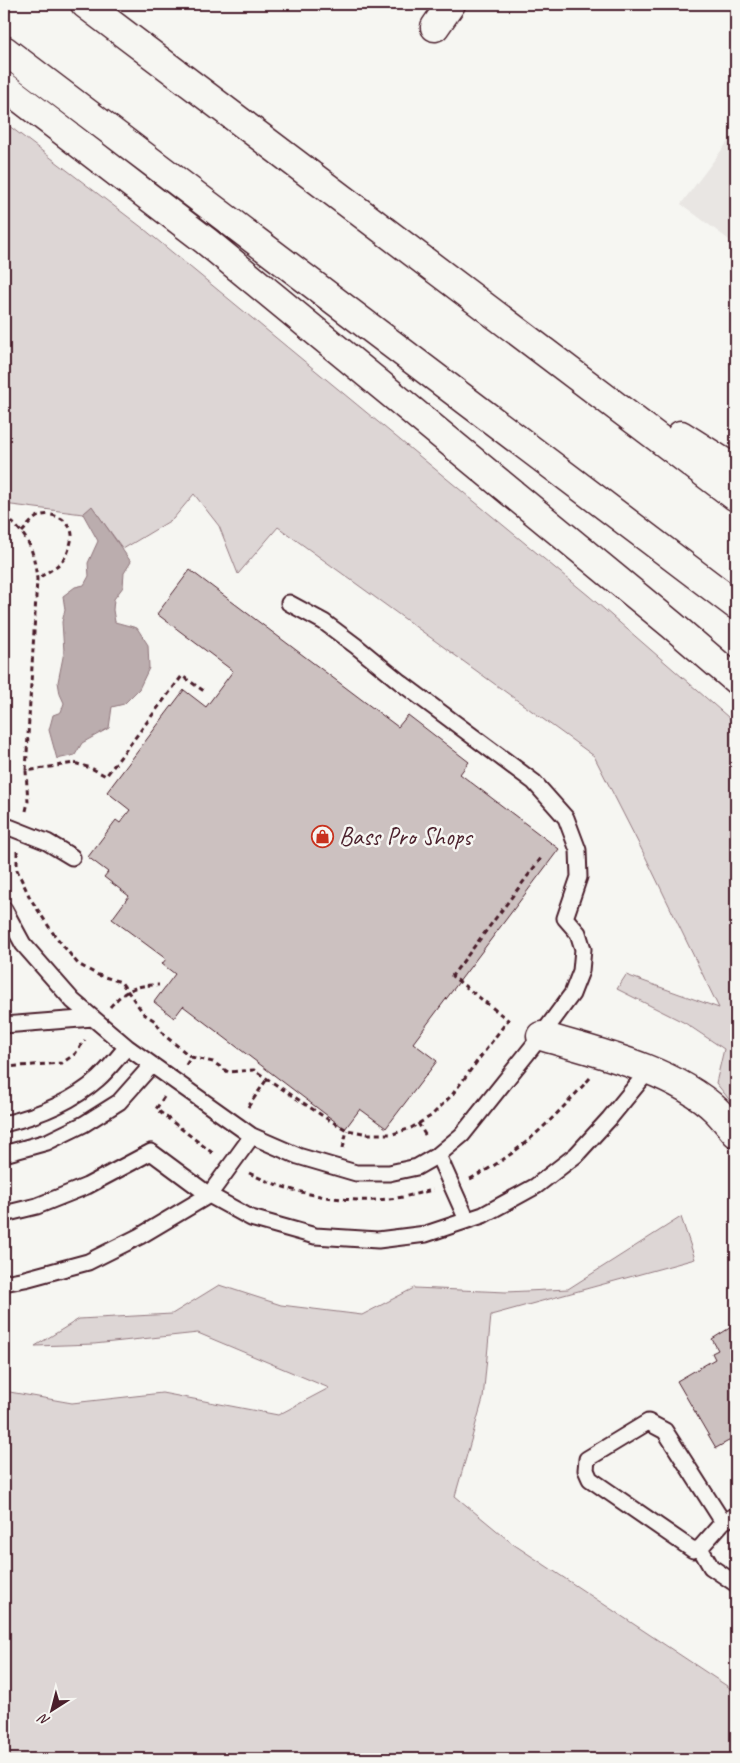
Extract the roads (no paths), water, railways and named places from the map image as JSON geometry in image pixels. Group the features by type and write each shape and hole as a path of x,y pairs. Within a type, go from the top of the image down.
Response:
{"main road":[{"path":"86,4 736,497"},
{"path":"435,27 451,4"},
{"path":"4,50 736,605"},
{"path":"4,86 214,248 672,625 736,680"},
{"path":"493,313 736,470"},
{"path":"541,1036 649,1070 680,1084 714,1109 736,1133"}],"lane":[{"path":"4,909 23,944 72,1001 152,1066 252,1136 298,1156 356,1173 389,1172 417,1167 438,1155 462,1135 572,994 582,972 584,949 578,933 565,918 580,877 578,850 566,818 534,782 400,682 332,628 288,603"},
{"path":"4,825 47,842 72,856"},
{"path":"4,1025 93,1018"},
{"path":"4,1124 18,1121 66,1101 98,1079 127,1047"},
{"path":"4,1154 47,1142 84,1124 119,1102 152,1066"},
{"path":"4,1214 37,1206 88,1186 151,1152 208,1195 251,1218 315,1236 378,1240 426,1234 483,1215 536,1186 576,1155 609,1119 649,1070"},
{"path":"4,1283 88,1262 140,1236 208,1195 252,1136"},
{"path":"438,1155 467,1220"},
{"path":"722,1522 665,1430 648,1422 588,1459 586,1470 590,1479 693,1550 700,1548 722,1522 736,1515"},
{"path":"700,1548 711,1567 736,1584"}],"place":[{"name":"Bass Pro Shops","path":"323,836"}]}
